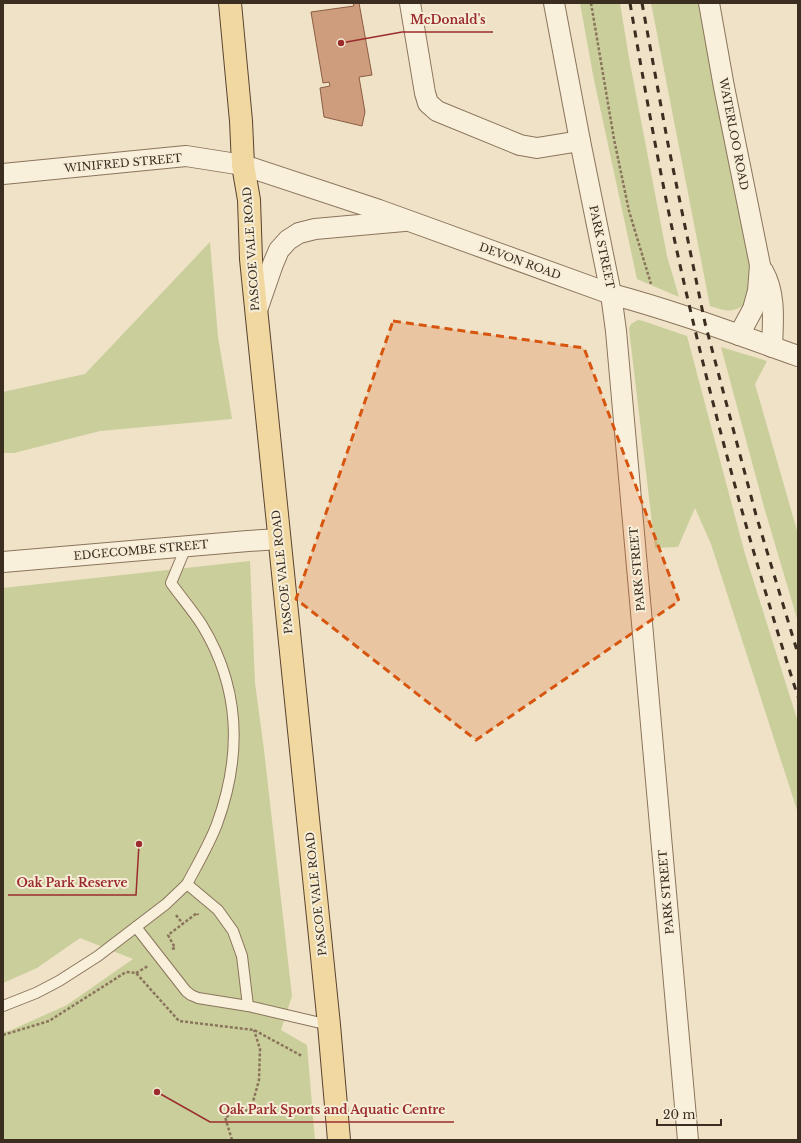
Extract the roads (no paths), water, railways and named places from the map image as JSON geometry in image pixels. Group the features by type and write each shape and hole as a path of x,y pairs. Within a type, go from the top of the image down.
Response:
{"main road":[{"name":"PASCOE VALE ROAD","path":"230,3 241,121 243,165 249,200 251,259 256,313 340,1140"}],"street":[{"path":"410,3 428,104 438,111 520,145 537,148 580,141"},
{"name":"PARK STREET","path":"554,3 611,294 616,331 688,1140"},
{"name":"WATERLOO ROAD","path":"709,3 760,265 758,291 753,309 739,335"},
{"name":"WINIFRED STREET","path":"3,174 186,156 243,165"},
{"name":"DEVON ROAD","path":"243,165 379,210 611,294 649,304 798,356"},
{"path":"256,313 279,250 288,240 299,233 316,229 408,221"},
{"name":"WATERLOO ROAD","path":"760,265 769,281 772,294 774,311 772,347"},
{"name":"EDGECOMBE STREET","path":"3,562 248,541 279,540"}],"lane":[{"path":"3,1006 36,993 59,981 98,956 166,904 187,884 217,825 232,766 234,711 228,685 216,653 202,626 171,583 186,547"},
{"path":"187,884 218,910 233,932 242,956 248,1006"},
{"path":"136,927 161,957 186,991 191,995 198,998 279,1012 329,1025"}],"railway":[{"path":"630,3 666,200 704,365 741,508 798,697"},
{"path":"642,3 668,144 705,323 756,515 798,654"}],"place":[{"name":"McDonald's","path":"341,43"},
{"name":"Oak Park Reserve","path":"139,844"},
{"name":"Oak Park Sports and Aquatic Centre","path":"157,1092"}]}
